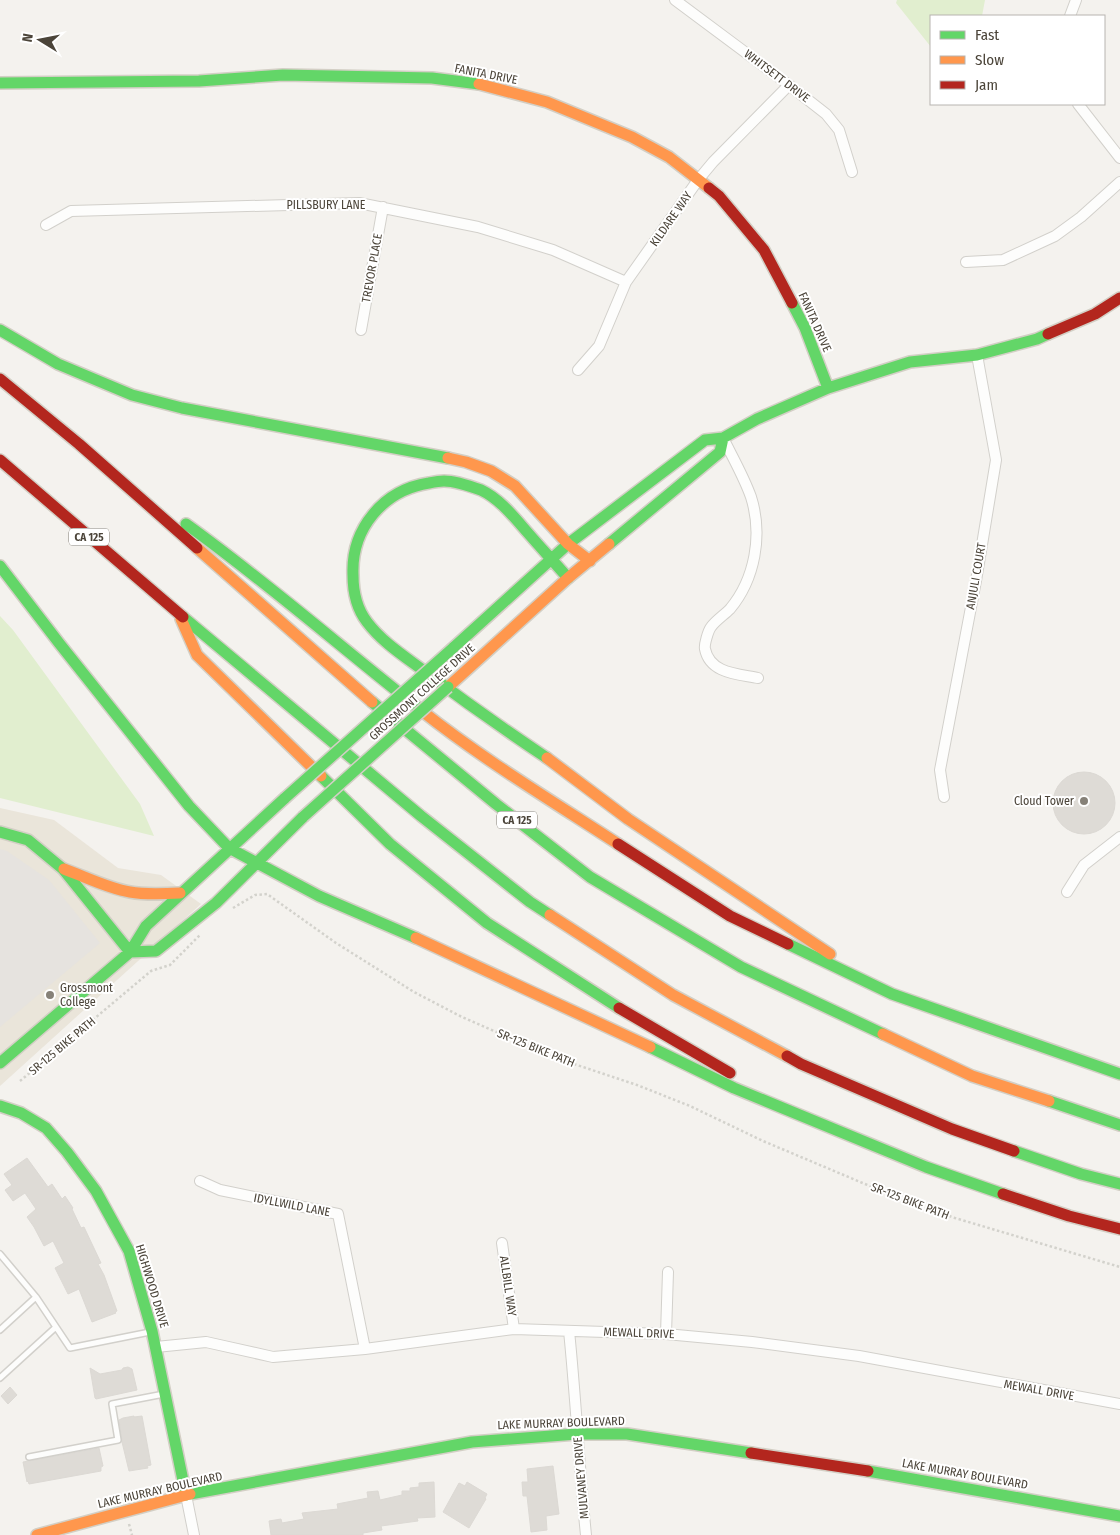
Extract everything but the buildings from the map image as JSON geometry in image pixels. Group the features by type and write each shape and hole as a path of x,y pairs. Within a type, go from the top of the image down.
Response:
{"main road":[{"name":"FANITA DRIVE","path":"0,84 199,81 283,76 432,78 483,85 547,102 606,125 669,158 719,196 764,250 805,328 828,388"},
{"name":"GROSSMONT COLLEGE DRIVE","path":"0,1063 130,952 146,926 180,893 552,558 705,440 723,438 757,419 828,388 910,362 977,355 1037,339 1095,314 1120,298"},
{"path":"0,330 58,364 132,395 182,408 454,459 491,471 516,486 568,544 590,561"},
{"name":"CA 125","path":"0,379 109,470 381,710 496,804 590,877 741,967 963,1072 981,1080 1120,1125"},
{"name":"GROSSMONT COLLEGE DRIVE","path":"130,952 156,951 216,903 303,817 568,578 720,452 723,438"},
{"name":"CA 125","path":"0,460 178,613 421,816 530,902 673,995 801,1064 952,1129 1081,1174 1120,1184"},
{"path":"109,470 224,551 364,666 445,728 507,772 730,916 892,994 1120,1074"},
{"path":"568,578 511,512 493,497 470,486 444,481 430,482 411,487 393,496 376,511 362,529 354,550 352,568 353,587 360,610 370,626 383,640 473,708 549,759 628,819 892,994"},
{"path":"0,566 189,806 229,848 318,896 423,941 616,1030 734,1088 926,1167 1069,1216 1120,1229"},
{"path":"178,613 197,655 390,844 487,923 636,1018 805,1117"},
{"path":"0,832 28,840 63,868 130,952"},
{"path":"63,868 103,885 131,892 180,893"},
{"name":"HIGHWOOD DRIVE","path":"0,1106 21,1112 46,1128 68,1152 96,1191 129,1251 156,1347 186,1495"},
{"name":"LAKE MURRAY BOULEVARD","path":"37,1535 186,1495 472,1442 577,1434 627,1434 792,1458 1120,1516"}],"street":[{"name":"WHITSETT DRIVE","path":"675,0 789,84 826,114 839,130 852,172"},
{"path":"1070,15 1076,0"},
{"name":"KILDARE WAY","path":"578,370 599,346 626,282 698,180 789,84"},
{"path":"1079,105 1120,158"},
{"path":"966,262 1003,260 1055,236 1081,217 1120,182"},
{"name":"PILLSBURY LANE","path":"46,225 71,211 359,202 478,227 553,250 626,282"},
{"name":"TREVOR PLACE","path":"361,330 383,207"},
{"name":"ANJULI COURT","path":"944,797 940,770 976,581 996,460 983,379 977,355"},
{"path":"723,438 752,498 757,540 752,568 747,582 731,607 710,628 705,648 710,661 723,671 758,678"},
{"path":"1067,892 1084,865 1120,837"},
{"name":"IDYLLWILD LANE","path":"200,1181 220,1190 338,1214 365,1349"},
{"name":"ALLBILL WAY","path":"502,1243 514,1329"},
{"path":"666,1334 668,1272"},
{"name":"MEWALL DRIVE","path":"156,1347 206,1342 273,1358 365,1349 514,1329 666,1334 752,1342 859,1356 1120,1404"},
{"name":"MULVANEY DRIVE","path":"569,1331 586,1535"},
{"path":"186,1495 194,1535"}],"lane":[{"path":"0,1254 36,1297 70,1348 152,1331"},
{"path":"0,1330 36,1297"},
{"path":"0,1378 56,1327"},
{"path":"29,1457 118,1440 112,1404 165,1393"}],"path":[{"name":"SR-125 BIKE PATH","path":"230,909 255,895 267,894 336,943 414,992 494,1031 559,1059 690,1106 763,1141 903,1200 955,1218 1120,1267"},
{"name":"SR-125 BIKE PATH","path":"20,1081 151,971 170,965 204,930"}],"shaded area":[{"name":"Grossmont College","path":"0,808 54,820 118,868 161,875 201,904 0,1086"},
{"path":"0,849 7,851 49,880 100,943 0,1027"}],"green space":[{"path":"897,0 985,0 982,15 930,15 930,46 896,3"},
{"path":"0,616 13,630 140,804 154,836 0,798"}],"traffic: fast":[{"path":"0,83 199,81 283,75 432,78 479,84"},
{"path":"792,303 805,328 828,388"},
{"path":"0,330 58,364 132,395 182,408 448,458"},
{"path":"453,648 568,544 705,440 723,438 757,419 828,388 910,362 977,355 1037,339 1048,334"},
{"path":"609,544 720,452 723,438"},
{"path":"547,758 454,693 379,636 367,622 358,606 353,581 354,558 364,528 373,514 384,503 412,487 449,481 481,490 501,503 568,578"},
{"path":"186,524 275,592 422,711"},
{"path":"0,566 189,806 229,848 319,896 416,938"},
{"path":"183,617 421,816 530,902 550,915"},
{"path":"285,798 453,648"},
{"path":"303,817 448,687"},
{"path":"372,702 496,804 590,877 741,967 883,1034"},
{"path":"321,776 390,844 487,923 619,1008"},
{"path":"0,1063 130,952 146,926 285,798"},
{"path":"130,952 156,951 216,903 303,817"},
{"path":"0,832 28,840 63,869 130,952"},
{"path":"788,944 892,994 1120,1074"},
{"path":"650,1047 734,1088 926,1167 1003,1194"},
{"path":"1049,1101 1120,1125"},
{"path":"0,1106 21,1113 46,1128 67,1152 96,1191 129,1251 152,1331 186,1495"},
{"path":"1014,1151 1081,1174 1120,1184"},
{"path":"190,1494 472,1442 577,1434 627,1434 751,1453"},
{"path":"868,1471 1120,1516"}],"traffic: slow":[{"path":"479,84 547,102 632,137 669,157 709,188"},
{"path":"448,458 491,471 515,486 568,544 590,561"},
{"path":"448,687 568,578 609,544"},
{"path":"197,548 372,702"},
{"path":"181,619 197,655 321,776"},
{"path":"422,711 494,763 618,844"},
{"path":"547,758 628,819 830,954"},
{"path":"64,869 105,885 130,892 148,894 180,893"},
{"path":"550,915 673,995 787,1056"},
{"path":"416,938 650,1047"},
{"path":"883,1034 972,1076 1049,1101"},
{"path":"37,1535 190,1494"}],"traffic: jam":[{"path":"709,188 719,196 764,250 792,303"},
{"path":"1048,334 1095,314 1120,298"},
{"path":"0,379 79,444 197,548"},
{"path":"0,460 183,617"},
{"path":"618,844 730,916 788,944"},
{"path":"619,1008 730,1073"},
{"path":"787,1056 801,1064 952,1129 1014,1151"},
{"path":"1003,1194 1069,1216 1120,1229"},
{"path":"751,1453 868,1471"}],"place":[{"name":"Cloud Tower","path":"1084,801"},
{"name":"Grossmont College","path":"50,995"}]}
